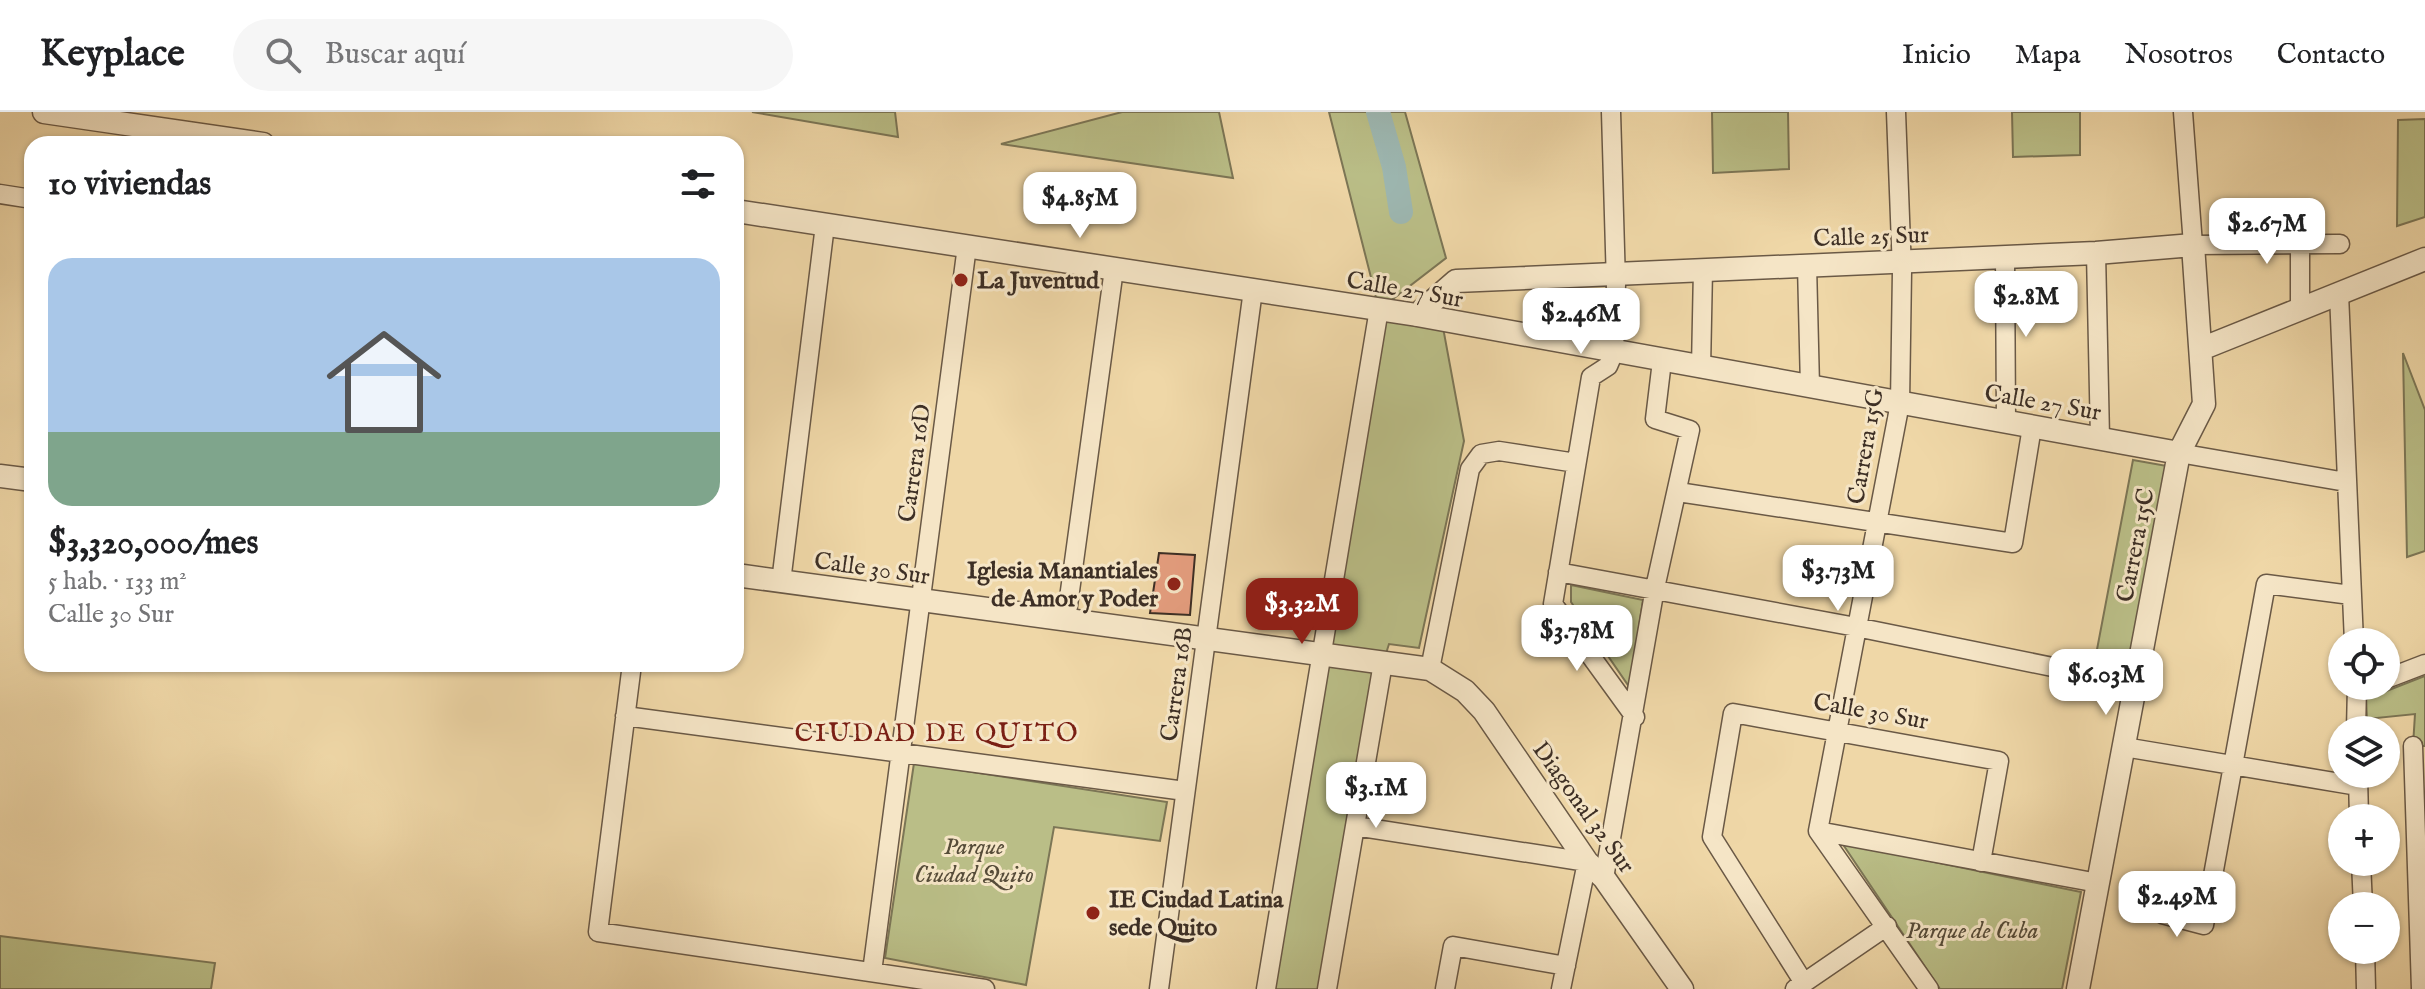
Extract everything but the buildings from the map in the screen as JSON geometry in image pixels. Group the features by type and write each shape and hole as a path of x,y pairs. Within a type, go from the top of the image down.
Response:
{"street":[{"path":"44,112 208,136"},
{"path":"1611,112 1616,272 1614,352 1608,366 1591,377 1553,604 1635,717"},
{"name":"Carrera 15G","path":"1818,831 1900,403 1902,261 1896,112"},
{"name":"Carrera 15C","path":"2078,989 2179,453 2204,404 2183,112"},
{"path":"0,194 24,198"},
{"name":"Calle 27 Sur","path":"744,212 1417,315 2346,482"},
{"path":"781,582 825,225"},
{"name":"Calle 25 Sur","path":"1417,315 1456,281 2096,253 2193,245 2340,244"},
{"path":"2300,245 2300,310"},
{"name":"Carrera 16D","path":"872,972 967,246"},
{"path":"2096,253 2100,438"},
{"path":"2005,257 2006,422"},
{"path":"2201,349 2425,259"},
{"path":"1807,265 1810,387"},
{"path":"1066,620 1114,269"},
{"path":"1701,368 1703,269"},
{"name":"Carrera 16B","path":"1159,989 1253,290"},
{"path":"2339,294 2353,628"},
{"path":"1266,989 1379,309"},
{"path":"1561,989 1596,870 1635,717 1655,588 1690,430 1655,419 1662,361"},
{"path":"1678,492 2013,543 2032,427"},
{"path":"1430,669 1470,469 1481,454 1499,451 1576,463"},
{"path":"0,476 24,479"},
{"path":"1558,572 1655,588 2136,684"},
{"name":"Calle 30 Sur","path":"744,576 1430,669"},
{"path":"2162,914 2204,925 2266,584 2351,595"},
{"path":"1327,989 1383,663"},
{"path":"2400,674 2425,664"},
{"name":"Diagonal 32 Sur","path":"1430,669 1465,691 1484,711 1682,989"},
{"path":"631,672 598,932 985,989"},
{"name":"Calle 30 Sur","path":"1799,986 1712,837 1733,713 1999,761 1981,862"},
{"path":"625,716 1185,791"},
{"path":"2413,746 2421,989"},
{"path":"2124,747 2233,766 2328,777"},
{"path":"1355,826 1596,870"},
{"path":"1818,831 2098,883"},
{"path":"1818,831 1929,989"},
{"path":"1799,986 1887,926"},
{"path":"1445,989 1453,946 1566,966"},
{"path":"2365,964 2366,989"}],"green space":[{"path":"752,112 895,112 898,137"},
{"path":"1122,112 1219,112 1233,178 1001,144"},
{"path":"1329,112 1405,112 1446,258 1380,309 1442,322 1464,441 1419,648 1389,644 1383,663 1327,989 1271,989 1379,309"},
{"path":"1712,112 1788,112 1789,169 1713,173"},
{"path":"2012,112 2080,112 2080,155 2013,157"},
{"path":"2425,119 2425,217 2397,226 2398,120"},
{"path":"2403,353 2425,410 2425,551 2407,557"},
{"path":"2133,460 2167,466 2129,666 2095,660"},
{"path":"1571,585 1643,600 1630,688 1571,602"},
{"path":"2425,676 2425,746 2413,746 2415,714 2367,716 2366,700 2400,700 2400,686"},
{"name":"Parque Ciudad Quito","path":"914,763 1167,802 1160,841 1054,827 1026,985 885,958"},
{"name":"Parque de Cuba","path":"1842,843 2081,892 2062,989 1940,989"},
{"path":"0,936 215,963 211,989 0,989"}],"waterway":[{"path":"1378,112 1394,167 1401,212"}],"place":[{"name":"La Juventud","path":"961,280"},
{"name":"Iglesia Manantiales de Amor y Poder","path":"1174,584"},
{"name":"IE Ciudad Latina sede Quito","path":"1093,913"}],"district":[{"name":"CIUDAD DE QUITO","path":"937,732"}]}
